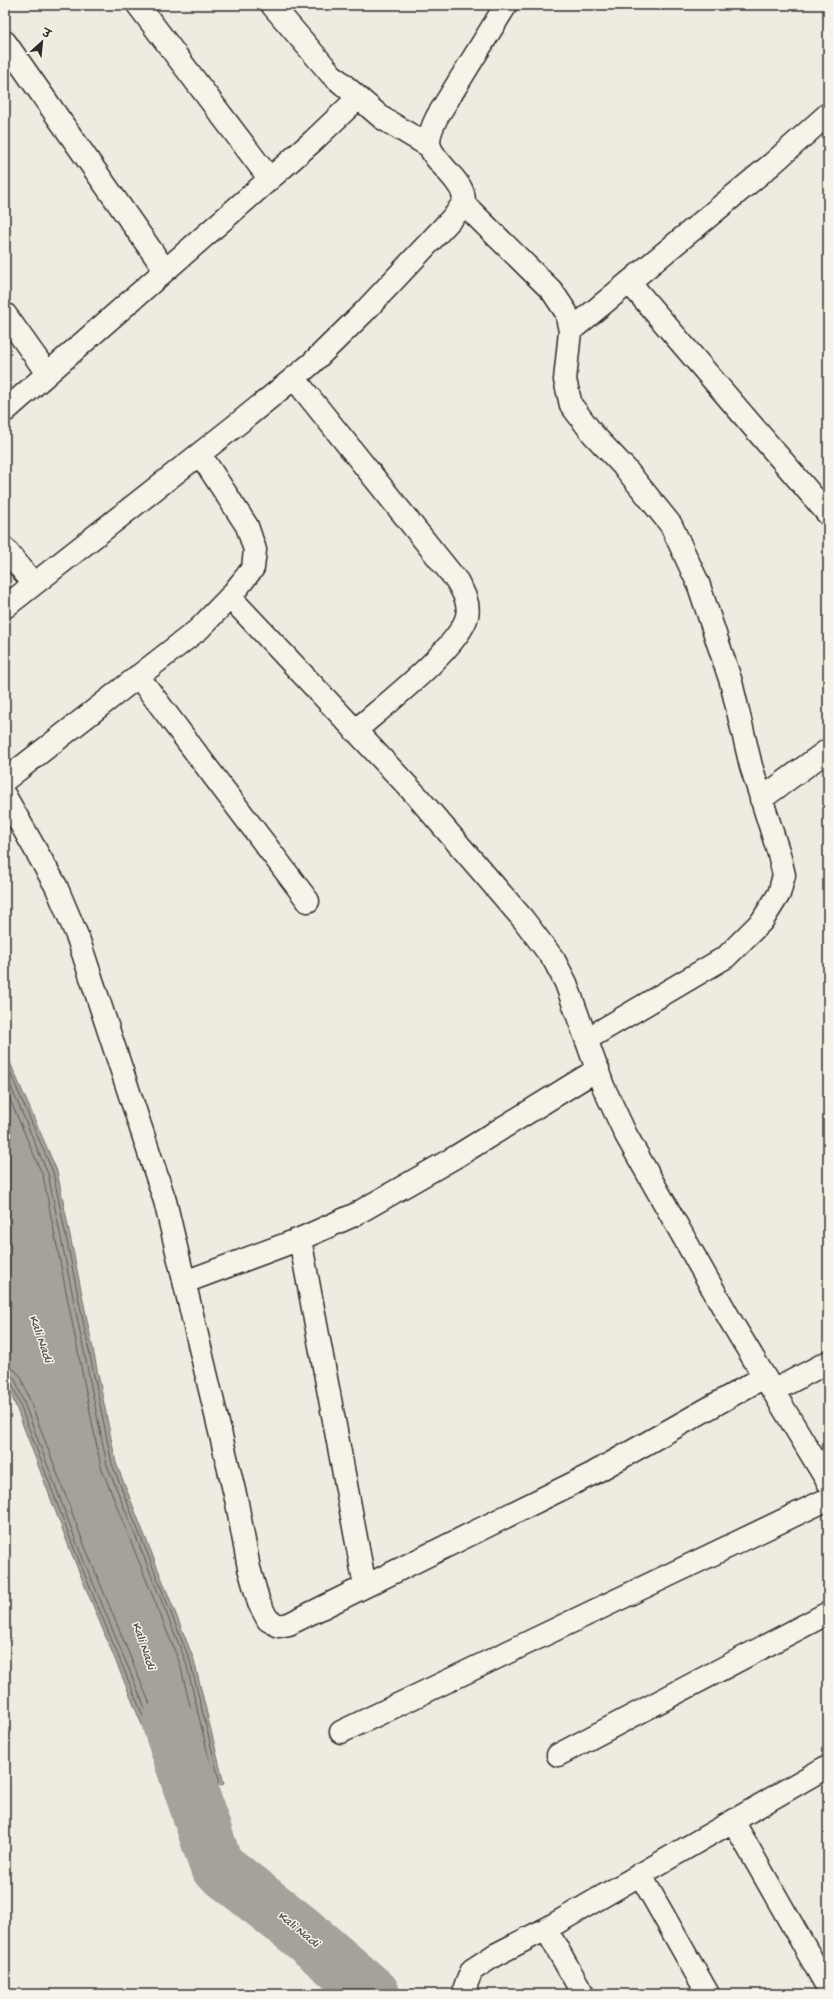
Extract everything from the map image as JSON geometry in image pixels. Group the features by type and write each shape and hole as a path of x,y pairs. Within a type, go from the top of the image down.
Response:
{"street":[{"path":"138,5 269,178"},
{"path":"5,607 294,378 364,312 456,214 463,203 464,193 460,185 438,161 430,146 382,118 358,98 316,57 272,5"},
{"path":"430,146 431,131 436,117 506,5"},
{"path":"5,42 165,270"},
{"path":"5,410 358,98"},
{"path":"570,331 772,164 828,114"},
{"path":"463,203 552,291 566,312 570,331 565,380 571,405 671,525 698,583 731,682 750,766 779,854 784,875 779,894 762,921 726,957 587,1039"},
{"path":"629,282 828,514"},
{"path":"5,314 47,373"},
{"path":"294,378 457,581 466,596 467,615 460,632 446,649 355,731"},
{"path":"5,780 199,629 230,597 253,568 255,550 247,526 200,454"},
{"path":"5,549 34,584"},
{"path":"230,597 421,801 524,919 554,960 626,1135 732,1323 828,1482"},
{"path":"138,676 308,901"},
{"path":"761,799 828,750"},
{"path":"5,796 56,886 78,938 165,1201 238,1503 250,1568 259,1603 268,1620 278,1626 289,1624 592,1474 769,1384 828,1362"},
{"path":"185,1282 300,1239 361,1211 457,1156 598,1069"},
{"path":"300,1239 365,1586"},
{"path":"341,1732 828,1499"},
{"path":"558,1755 828,1613"},
{"path":"467,1994 465,1987 472,1970 495,1955 546,1929 828,1766"},
{"path":"733,1821 828,1988"},
{"path":"640,1874 708,1994"},
{"path":"546,1929 583,1994"}],"water":[{"path":"5,1051 57,1171 116,1463 194,1660 224,1784 174,1803 71,1552 5,1378"}],"waterway":[{"name":"Kali Nadi","path":"169,1724 216,1865 301,1932 373,1994"}]}
